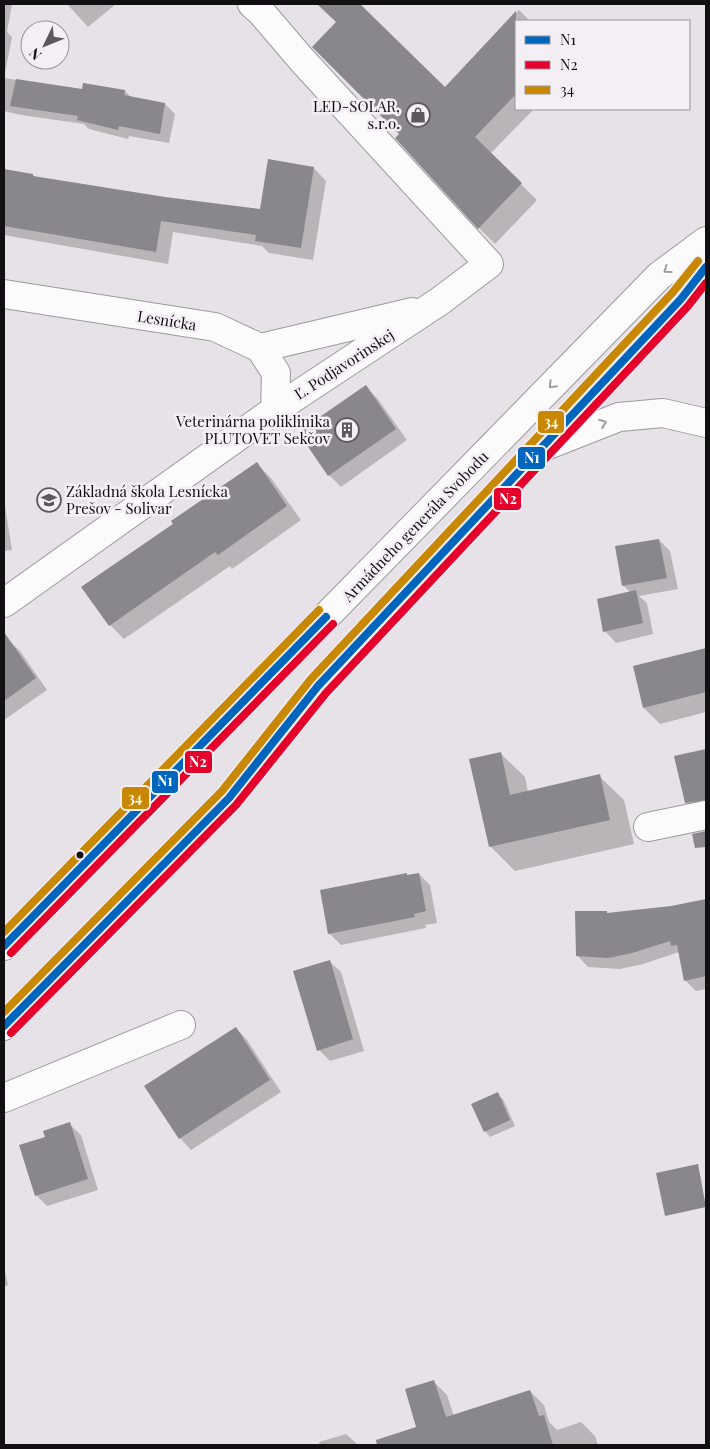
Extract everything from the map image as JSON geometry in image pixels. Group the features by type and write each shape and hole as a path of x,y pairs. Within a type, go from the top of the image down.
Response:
{"street":[{"name":"Ľ. Podjavorinskej","path":"4,603 275,410 430,308 489,264 256,8"},
{"name":"Armádneho generála Svobodu","path":"4,946 659,276 706,241"},
{"path":"4,1026 229,798 318,686 681,299 706,267"},
{"name":"Lesnícka","path":"4,294 215,327 260,348"},
{"path":"275,410 276,373 260,348 430,308"},
{"path":"542,447 619,417 663,413 706,423"},
{"path":"648,827 706,815"},
{"path":"7,1099 180,1025"}],"building":[{"path":"317,4 360,4 445,87 516,11 515,95 475,137 522,183 478,229 395,138 399,134 312,47 336,22"},
{"path":"16,79 82,89 83,83 125,90 124,95 165,103 160,134 119,126 118,130 77,120 78,116 10,106"},
{"path":"268,159 314,167 301,248 255,241 256,235 161,221 156,252 4,226 4,169 33,174 33,176 165,197 260,209"},
{"name":"Veterinárna poliklinika PLUTOVET Sekčov","path":"366,385 396,429 328,476 298,432"},
{"path":"257,462 287,506 218,555 215,552 109,626 81,587 173,524 171,521"},
{"path":"659,539 667,578 622,586 615,546"},
{"path":"636,590 643,623 603,632 597,599"},
{"path":"4,632 36,678 4,701"},
{"path":"706,648 706,692 643,708 633,666"},
{"path":"706,749 706,800 685,803 674,756"},
{"path":"501,752 510,795 600,774 610,820 489,847 469,759"},
{"path":"706,831 706,847 695,848 692,834"},
{"path":"407,873 407,875 419,873 426,911 414,914 415,917 328,934 320,890"},
{"path":"706,899 706,976 684,981 677,945 671,946 670,941 632,953 608,958 576,956 575,911 607,911 607,913 671,906"},
{"path":"330,960 353,1039 317,1051 293,971"},
{"path":"236,1027 270,1080 179,1139 144,1086"},
{"path":"498,1092 510,1120 484,1132 471,1104"},
{"path":"70,1122 88,1179 35,1196 19,1145 45,1137 43,1131"},
{"path":"698,1164 706,1207 665,1216 656,1173"},
{"path":"434,1380 446,1417 530,1390 539,1416 544,1415 553,1445 377,1445 376,1440 416,1427 405,1389"}],"transit line":[{"name":"34","path":"4,1012 222,791 311,679 673,292 698,261"},
{"name":"N1","path":"4,1026 229,798 318,686 681,299 706,267"},
{"name":"N2","path":"11,1033 236,805 326,693 688,306 706,283"},
{"name":"34","path":"4,932 319,610"},
{"name":"N1","path":"4,946 326,617"},
{"name":"N2","path":"11,953 333,624"}],"place":[{"name":"LED-SOLAR, s.r.o.","path":"418,115"},
{"name":"Veterinárna poliklinika PLUTOVET Sekčov","path":"347,430"},
{"name":"Základná škola Lesnícka Prešov - Solivar","path":"49,500"}]}
